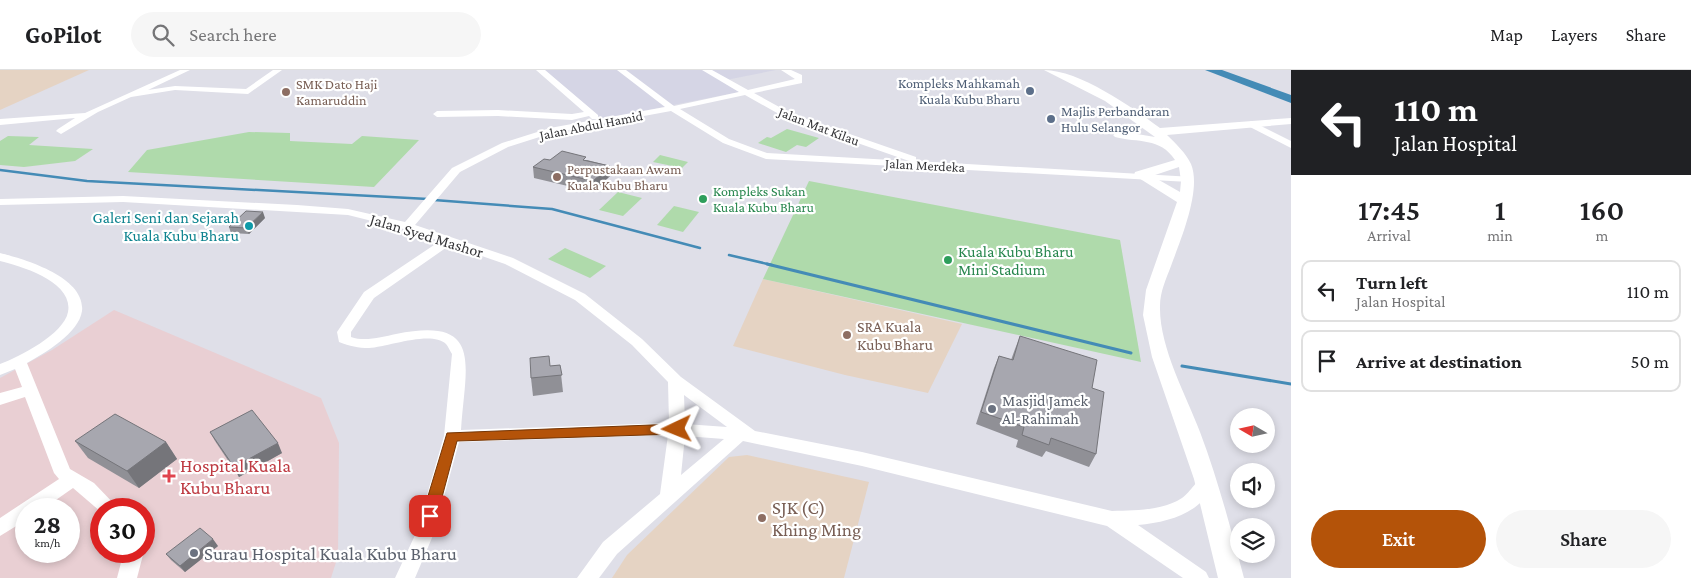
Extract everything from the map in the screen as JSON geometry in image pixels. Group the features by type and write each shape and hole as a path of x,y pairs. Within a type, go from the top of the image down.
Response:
{"main road":[{"path":"1048,70 1162,123 1180,127 1220,126"},
{"path":"1097,93 1134,114 1158,132 1182,161 1189,179 1175,230 1151,295 1151,316 1153,327 1206,484 1231,578"},
{"path":"1134,114 1142,126 1125,135 1144,137 1172,147"},
{"path":"1158,132 1291,121"},
{"path":"1140,175 1170,167 1182,161"},
{"path":"1140,175 1163,186 1184,200"}],"street":[{"path":"61,131 87,115 186,70"},
{"path":"129,95 175,88 248,92 278,70"},
{"path":"540,70 600,121"},
{"name":"Jalan Merdeka","path":"620,70 724,142 753,153 774,157 908,160 938,165 1189,179"},
{"name":"Jalan Mat Kilau","path":"706,70 788,116 908,160"},
{"name":"Jalan Abdul Hamid","path":"408,226 433,194 456,170 505,145 550,131 673,108 799,81 799,77 786,70"},
{"path":"163,79 164,85 175,88"},
{"path":"212,89 261,83"},
{"path":"437,114 507,114 572,118 590,113"},
{"path":"0,122 87,115"},
{"path":"1251,124 1291,145"},
{"name":"Jalan Syed Mashor","path":"0,202 123,199 297,208 348,212 408,226 509,261 580,297 637,342 676,381 745,435"},
{"path":"405,578 425,533 452,436 459,354 454,342 440,336 421,335 366,344 344,339 344,332 370,295 448,240"},
{"path":"0,257 31,266 57,280 74,302 74,312 69,325 48,344 20,363 0,370"},
{"path":"20,363 62,473 74,478 97,498"},
{"path":"668,496 676,466 676,381"},
{"path":"0,399 30,390"},
{"path":"452,436 677,429 745,435 862,459 1112,520 1155,546 1199,578"},
{"path":"587,578 610,548 668,496 745,435"},
{"path":"44,498 74,478"},
{"path":"1112,520 1154,515 1184,508 1194,502 1206,484"},
{"path":"0,528 15,517"},
{"path":"127,578 131,563"}],"shaded area":[{"path":"0,70 89,70 0,110"},
{"path":"545,70 776,70 721,81 739,92 602,119"},
{"name":"SRA Kuala Kubu Bharu","path":"763,279 962,324 928,393 845,375 733,346"},
{"name":"Hospital Kuala Kubu Bharu","path":"114,310 321,398 339,443 338,556 331,578 0,578 0,378 52,350"},
{"name":"SJK (C) Khing Ming","path":"747,455 869,482 844,578 612,578 627,555 729,457"}],"green space":[{"path":"787,129 819,138 806,147 797,145 786,152 758,143"},
{"path":"249,132 290,133 290,141 352,144 362,136 419,140 374,187 128,172 147,150"},
{"path":"8,136 39,137 29,145 93,149 75,161 24,167 0,165 0,141"},
{"path":"660,155 688,162 682,168 653,162"},
{"name":"Kuala Kubu Bharu Mini Stadium","path":"809,181 1120,240 1141,362 763,279"},
{"path":"618,192 642,198 623,216 599,210"},
{"path":"674,206 699,212 683,232 657,225"},
{"path":"565,248 606,266 590,278 548,259"}],"building":[{"path":"562,151 586,157 583,160 610,166 593,181 533,167 544,159 550,160"},
{"path":"246,211 263,212 246,228 229,227"},
{"name":"Masjid Jamek Al-Rahimah","path":"1020,336 1097,360 1092,388 1104,392 1096,454 1051,438 1049,445 1022,435 1024,427 981,412 999,356 1013,360"},
{"path":"549,356 550,366 560,365 562,375 531,378 530,358"},
{"path":"252,410 278,443 234,467 210,432"},
{"path":"115,414 166,442 127,471 75,441"},
{"path":"200,528 213,539 180,566 166,554"}],"waterway":[{"path":"1211,70 1291,99"},
{"path":"0,170 87,181 428,199"},
{"path":"434,200 552,209 700,248"},
{"path":"729,255 772,265"},
{"path":"767,264 1131,353"},
{"path":"1182,366 1291,384"}],"place":[{"name":"Kompleks Mahkamah Kuala Kubu Bharu","path":"1030,91"},
{"name":"SMK Dato Haji Kamaruddin","path":"286,92"},
{"name":"Majlis Perbandaran Hulu Selangor","path":"1051,119"},
{"name":"Perpustakaan Awam Kuala Kubu Bharu","path":"557,177"},
{"name":"Kompleks Sukan Kuala Kubu Bharu","path":"703,199"},
{"name":"Galeri Seni dan Sejarah Kuala Kubu Bharu","path":"249,226"},
{"name":"Kuala Kubu Bharu Mini Stadium","path":"948,260"},
{"name":"SRA Kuala Kubu Bharu","path":"847,335"},
{"name":"Masjid Jamek Al-Rahimah","path":"992,409"},
{"name":"Hospital Kuala Kubu Bharu","path":"169,476"},
{"name":"SJK (C) Khing Ming","path":"762,518"},
{"name":"Surau Hospital Kuala Kubu Bharu","path":"194,553"}],"route":[{"path":"430,516 452,436 677,429"}]}
